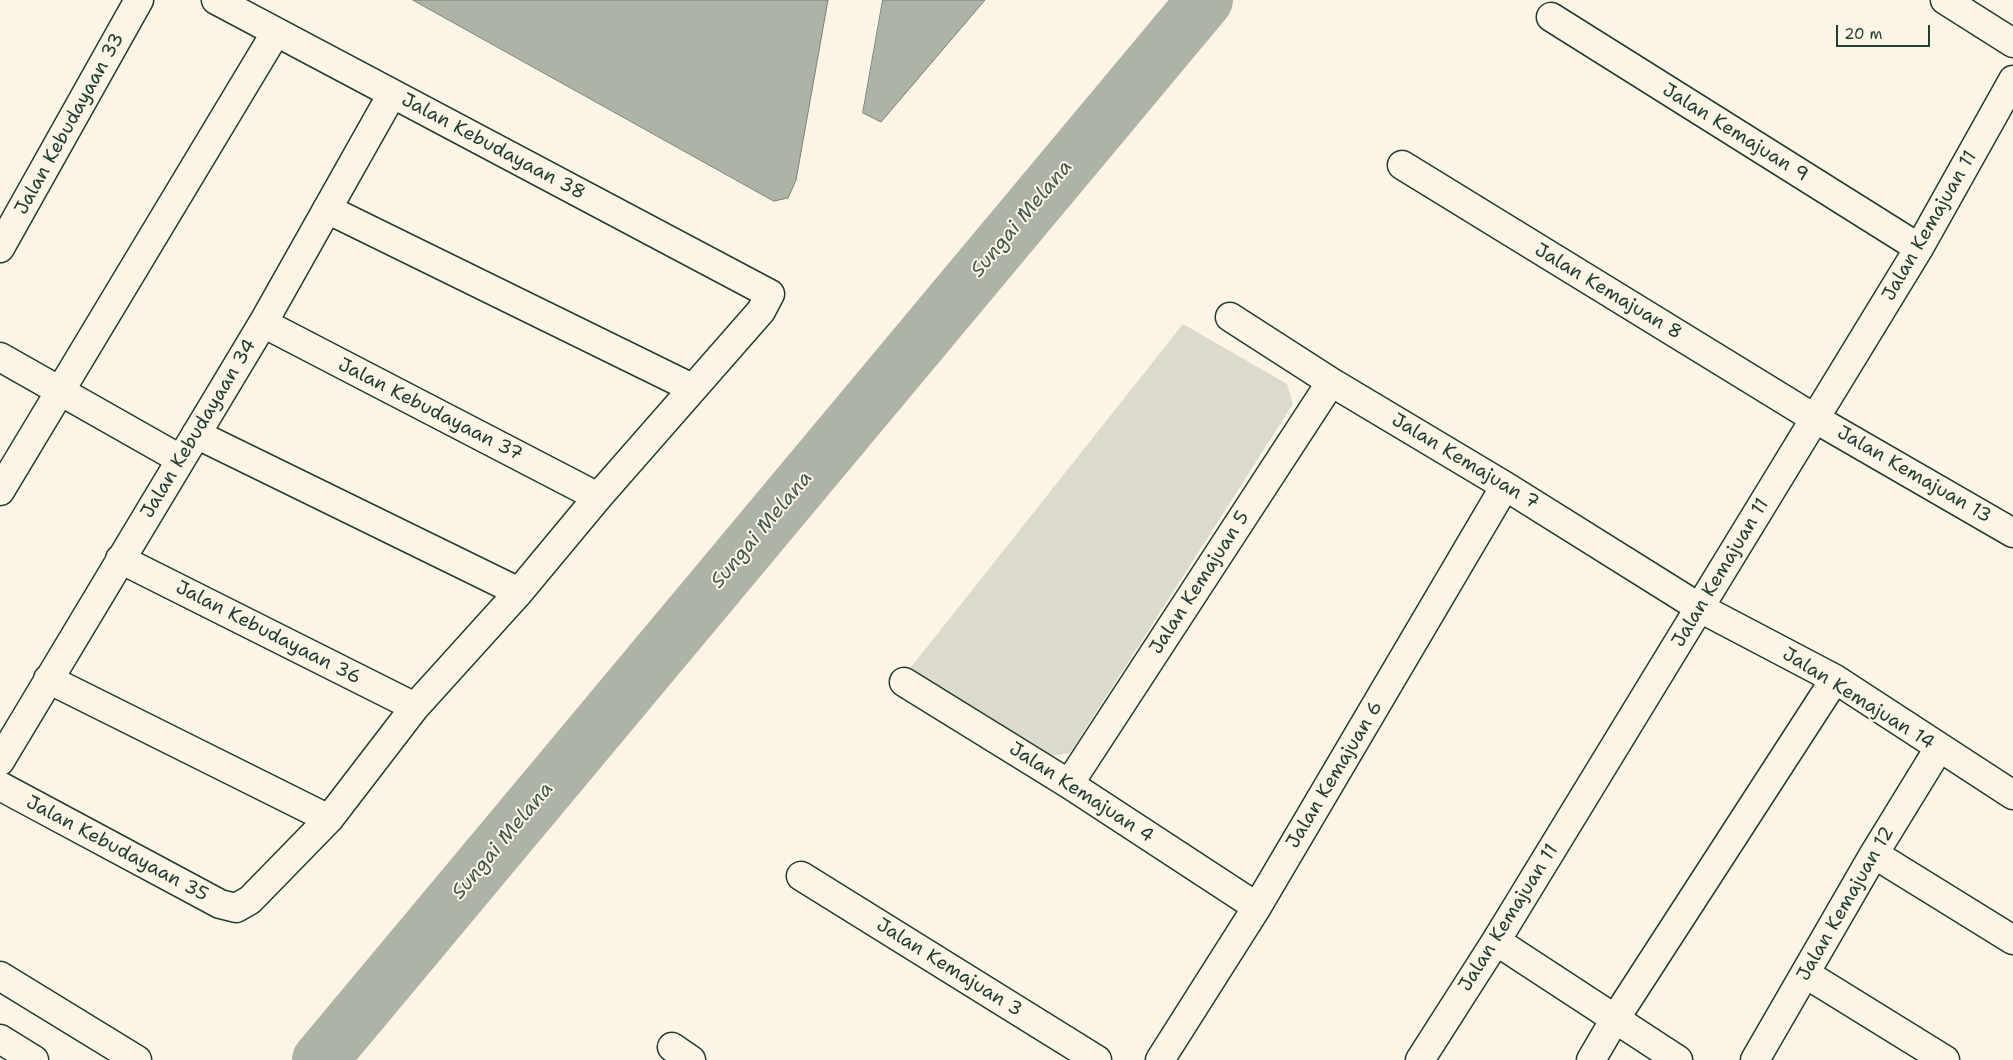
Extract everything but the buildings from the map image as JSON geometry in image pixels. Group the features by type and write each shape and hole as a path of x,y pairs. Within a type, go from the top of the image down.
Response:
{"street":[{"name":"Jalan Kebudayaan 33","path":"0,248 139,0"},
{"name":"Jalan Kebudayaan 38","path":"216,0 770,294 761,311 692,388"},
{"path":"1945,0 2013,43"},
{"name":"Jalan Kemajuan 9","path":"1551,17 1919,248"},
{"path":"0,492 276,32"},
{"name":"Jalan Kemajuan 11","path":"1420,1060 1496,941 1919,248 2013,80"},
{"name":"Jalan Kebudayaan 34","path":"0,761 263,323 392,94"},
{"name":"Jalan Kemajuan 8","path":"1402,166 1814,418"},
{"path":"48,679 328,819 415,707 519,592 692,388 327,209"},
{"name":"Jalan Kemajuan 7","path":"1230,317 1331,382 1505,486 1700,608"},
{"name":"Jalan Kebudayaan 37","path":"263,323 598,497"},
{"path":"0,357 180,459"},
{"name":"Jalan Kemajuan 5","path":"1069,784 1331,382"},
{"name":"Jalan Kemajuan 13","path":"1814,418 1862,444 2013,533"},
{"path":"196,434 519,592"},
{"name":"Jalan Kemajuan 6","path":"1160,1060 1257,907 1505,486"},
{"name":"Jalan Kebudayaan 36","path":"120,559 415,707"},
{"name":"Jalan Kemajuan 14","path":"1700,608 1834,680 2013,795"},
{"path":"1591,1060 1615,1019 1834,680"},
{"name":"Jalan Kemajuan 4","path":"904,682 1069,784 1257,907"},
{"name":"Jalan Kemajuan 12","path":"1755,1060 1874,854 1939,748"},
{"name":"Jalan Kebudayaan 35","path":"0,786 220,904 236,908 250,900 328,819"},
{"path":"1874,854 2013,940"},
{"name":"Jalan Kemajuan 3","path":"801,876 1097,1060"},
{"path":"1496,941 1678,1060"},
{"path":"1806,974 1910,1051 1945,1060"},
{"path":"0,976 138,1060"}],"shaded area":[{"path":"413,0 828,0 796,180 788,198 774,201"},
{"path":"883,0 985,0 881,122 863,113"},
{"path":"1183,324 1287,384 1293,404 1070,753 1047,757 908,671"}],"waterway":[{"name":"Sungai Melana","path":"320,1060 1205,0"}]}
